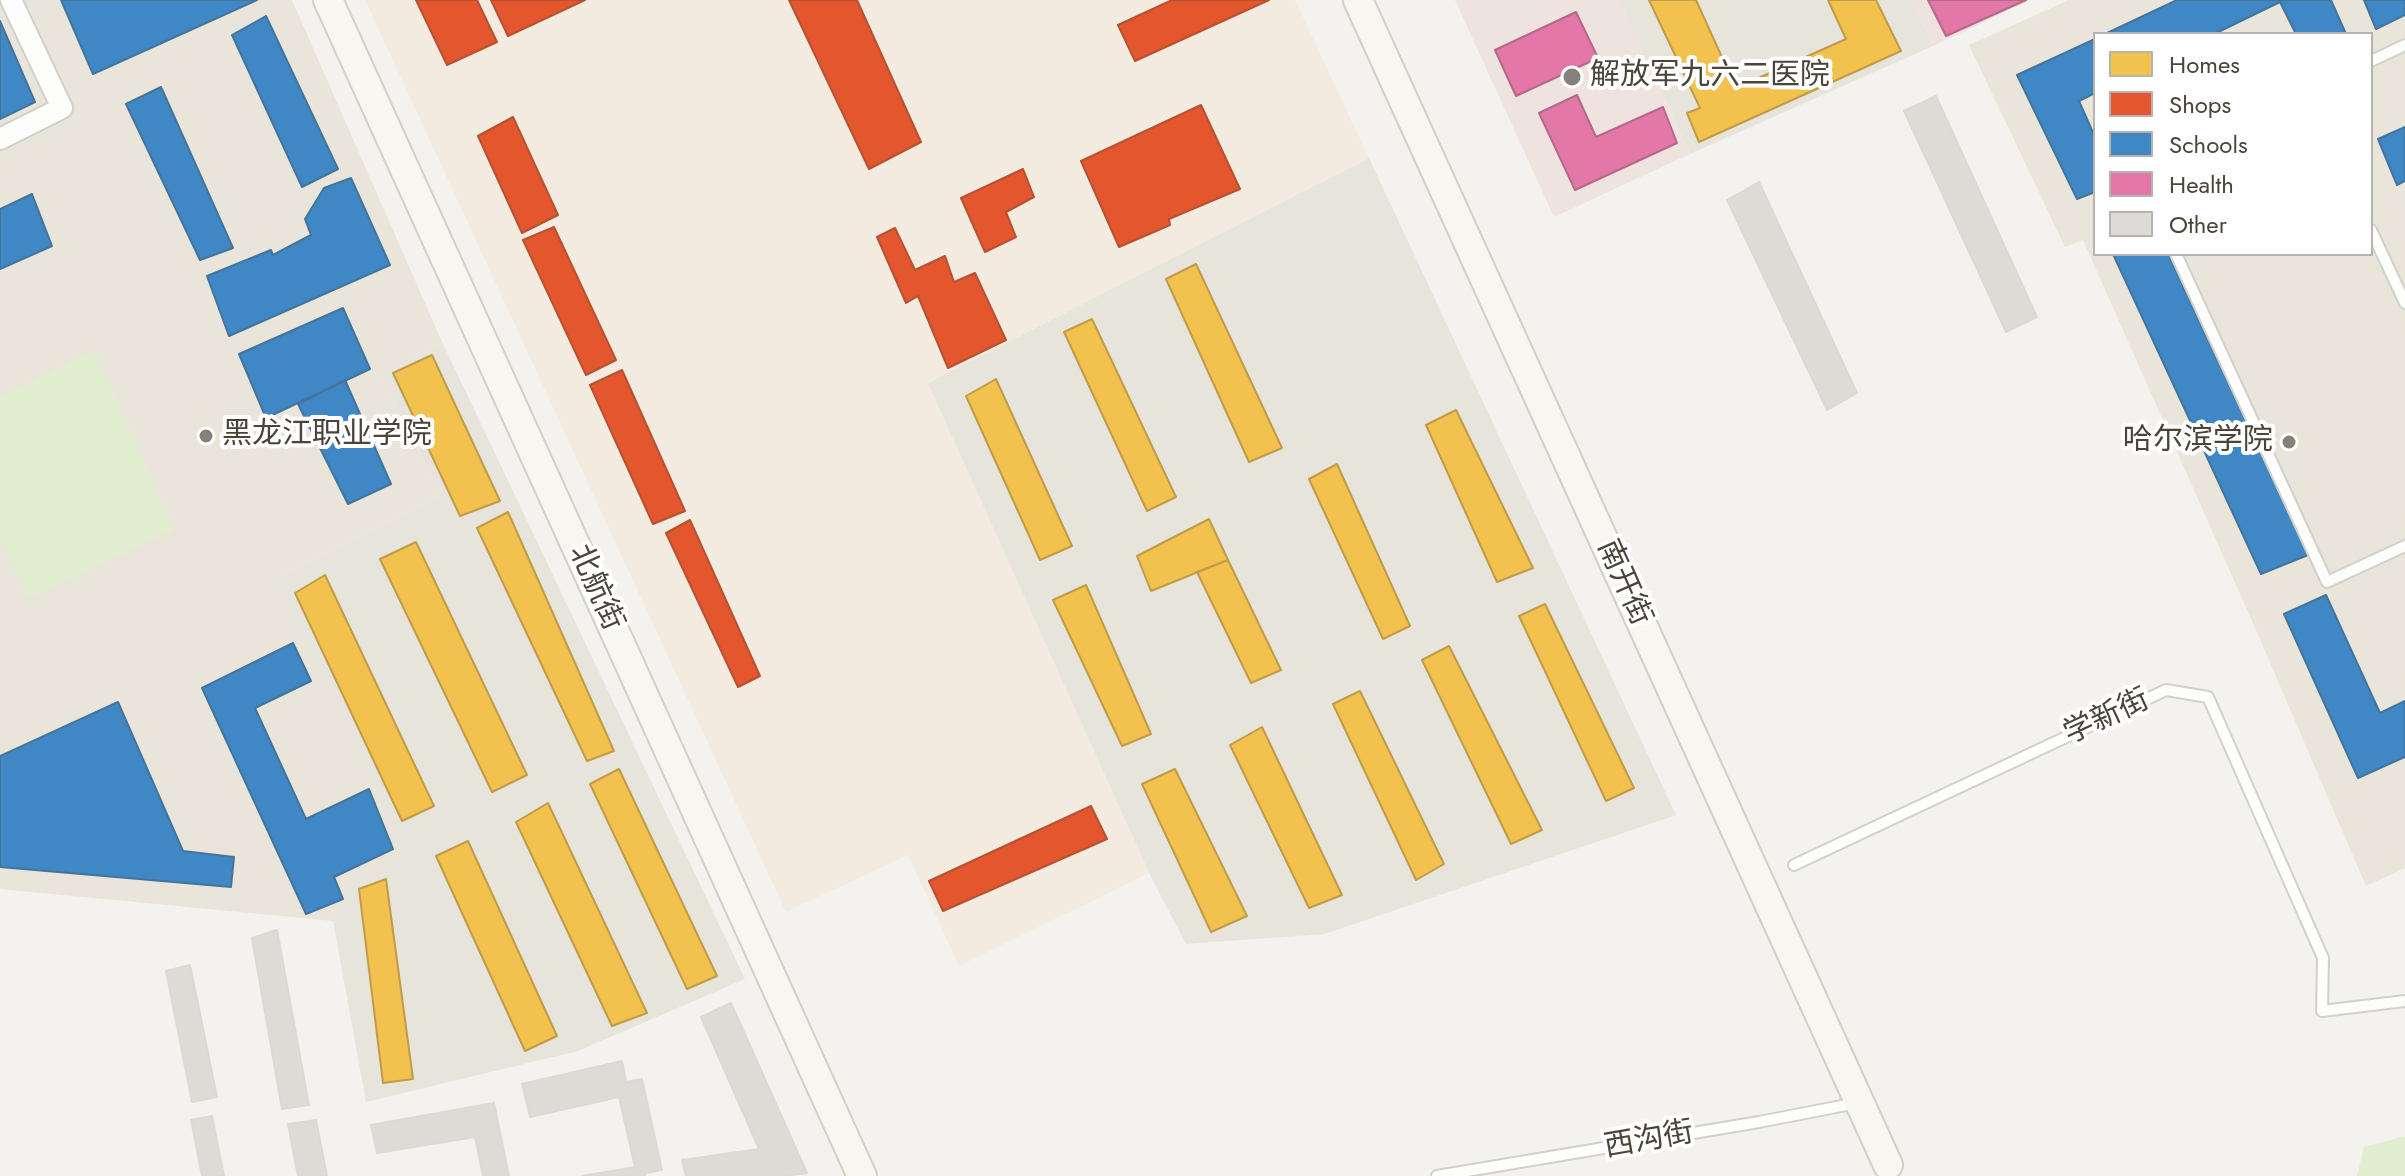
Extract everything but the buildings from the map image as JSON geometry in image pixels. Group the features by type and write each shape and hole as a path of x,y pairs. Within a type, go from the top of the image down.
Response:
{"street":[{"path":"0,139 62,108 11,0"},
{"name":"北航街","path":"328,0 862,1176"},
{"name":"南开街","path":"1358,0 1889,1171"}],"lane":[{"path":"2373,60 2405,45"},
{"path":"2373,234 2405,303"},
{"path":"2177,256 2327,582 2405,546"},
{"name":"学新街","path":"1794,865 2166,690 2208,697 2323,958 2322,1011 2405,1001"},
{"name":"西沟街","path":"1437,1176 1759,1122 1859,1102"}],"shaded area":[{"name":"黑龙江职业学院","path":"0,0 292,0 443,344 383,376 441,497 278,579 405,856 353,886 333,921 0,889"},
{"path":"365,0 1295,0 1369,158 928,383 1149,873 959,966 908,855 786,912"},
{"name":"解放军九六二医院","path":"1455,0 1619,0 1690,154 1554,217"},
{"path":"1619,0 1912,0 1933,46 1690,154"},
{"path":"1912,0 2030,0 1933,46"},
{"name":"哈尔滨学院","path":"2069,0 2405,0 2405,868 2366,886 2083,240 2065,247 1969,45"},
{"path":"1369,158 1676,815 1325,934 1186,944 1149,873 927,383"},
{"path":"443,344 745,979 578,1051 366,1102 333,921 353,886 278,579 441,497 383,376"}],"green space":[{"path":"94,351 174,530 29,598 0,540 0,397"},
{"path":"2405,1136 2405,1176 2357,1176 2364,1147"}],"place":[{"name":"解放军九六二医院","path":"1572,77"},
{"name":"黑龙江职业学院","path":"206,436"},
{"name":"哈尔滨学院","path":"2289,442"}]}
